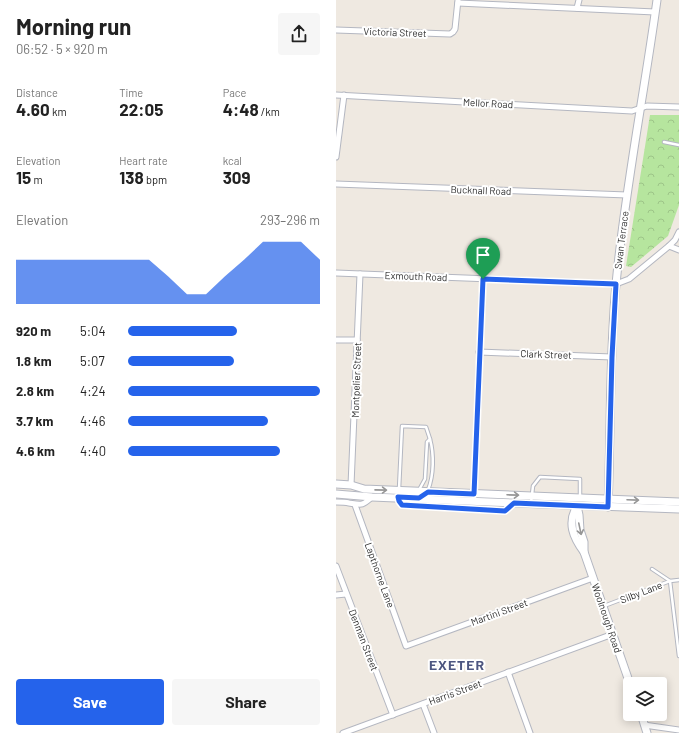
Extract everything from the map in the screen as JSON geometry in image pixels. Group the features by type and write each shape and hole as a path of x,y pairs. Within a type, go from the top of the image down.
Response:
{"street":[{"path":"577,8 579,0"},
{"name":"Swan Terrace","path":"608,507 612,357 616,284 627,195 657,0"},
{"path":"458,1 655,12"},
{"name":"Victoria Street","path":"336,30 447,34 453,32 458,1"},
{"name":"Mellor Road","path":"336,95 631,111 647,106 679,108"},
{"path":"336,157 344,95"},
{"name":"Bucknall Road","path":"336,184 627,195"},
{"path":"616,284 629,279 669,246 675,240 679,232"},
{"path":"669,246 679,250"},
{"name":"Exmouth Road","path":"336,273 616,284"},
{"name":"Montpelier Street","path":"351,485 360,274"},
{"path":"474,497 483,279"},
{"path":"336,340 357,340"},
{"name":"Clark Street","path":"479,352 612,357"},
{"path":"336,484 351,485 364,489 398,494"},
{"path":"419,494 428,492 531,504 580,498 679,502"},
{"path":"336,494 372,497 398,494 474,497 531,496 564,501 577,506 679,509"},
{"path":"336,502 355,505 364,504 372,497"},
{"path":"571,515 577,506 589,498"},
{"name":"Woolnough Road","path":"564,501 569,514 571,515 572,528 577,542 584,552 628,677"},
{"path":"663,501 663,509"},
{"name":"Lapthorne Lane","path":"355,505 406,646"},
{"name":"Woolnough Road","path":"577,506 580,515 580,530 584,542 584,552"},
{"name":"Denman Street","path":"336,566 393,714"},
{"name":"Martini Street","path":"406,646 593,578"},
{"path":"336,595 346,594"},
{"name":"Harris Street","path":"343,733 613,634"},
{"path":"508,672 530,733"},
{"path":"423,704 434,733"},
{"path":"643,721 647,733"},
{"path":"644,725 679,730"}],"lane":[{"path":"664,142 679,144"},
{"path":"428,492 431,482 433,449 426,427 402,426 398,494 399,501 402,505 505,511 514,503"},
{"path":"419,494 425,479 427,442 430,439"},
{"path":"531,504 533,486 540,477 580,479 580,498"},
{"path":"652,568 670,581 679,656"},
{"name":"Silby Lane","path":"603,606 670,581 679,580"}],"green space":[{"path":"650,115 679,115 679,205 668,236 631,267 626,266"}],"district":[{"name":"EXETER","path":"457,665"}],"route":[{"path":"483,279 616,284 612,357 608,507 514,503 505,511 402,505 399,501 398,497 419,498 428,492 474,494 483,279"}]}
